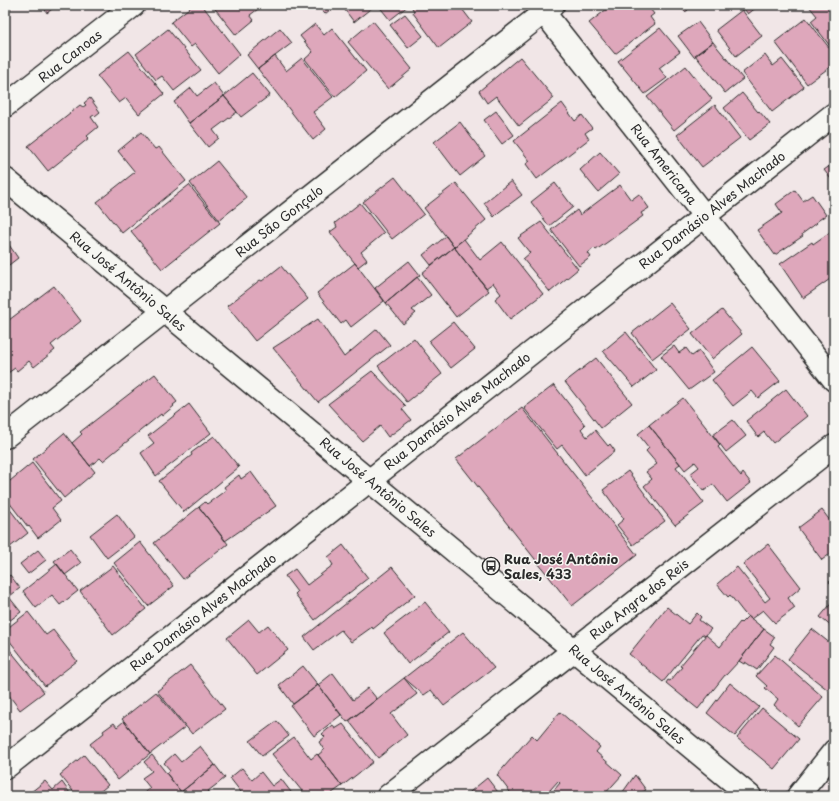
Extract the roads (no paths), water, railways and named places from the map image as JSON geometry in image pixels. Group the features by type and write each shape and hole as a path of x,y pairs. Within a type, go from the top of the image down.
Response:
{"street":[{"name":"Rua Canoas","path":"5,106 134,5"},
{"name":"Rua Americana","path":"545,7 704,216 834,380"},
{"name":"Rua São Gonçalo","path":"5,437 545,7"},
{"name":"Rua Damásio Alves Machado","path":"5,768 834,114"},
{"name":"Rua José Antônio Sales","path":"5,179 750,796"},
{"name":"Rua Angra dos Reis","path":"388,796 834,446"},
{"path":"798,796 834,751"}],"place":[{"name":"Rua José Antônio Sales, 433","path":"491,566"}]}
